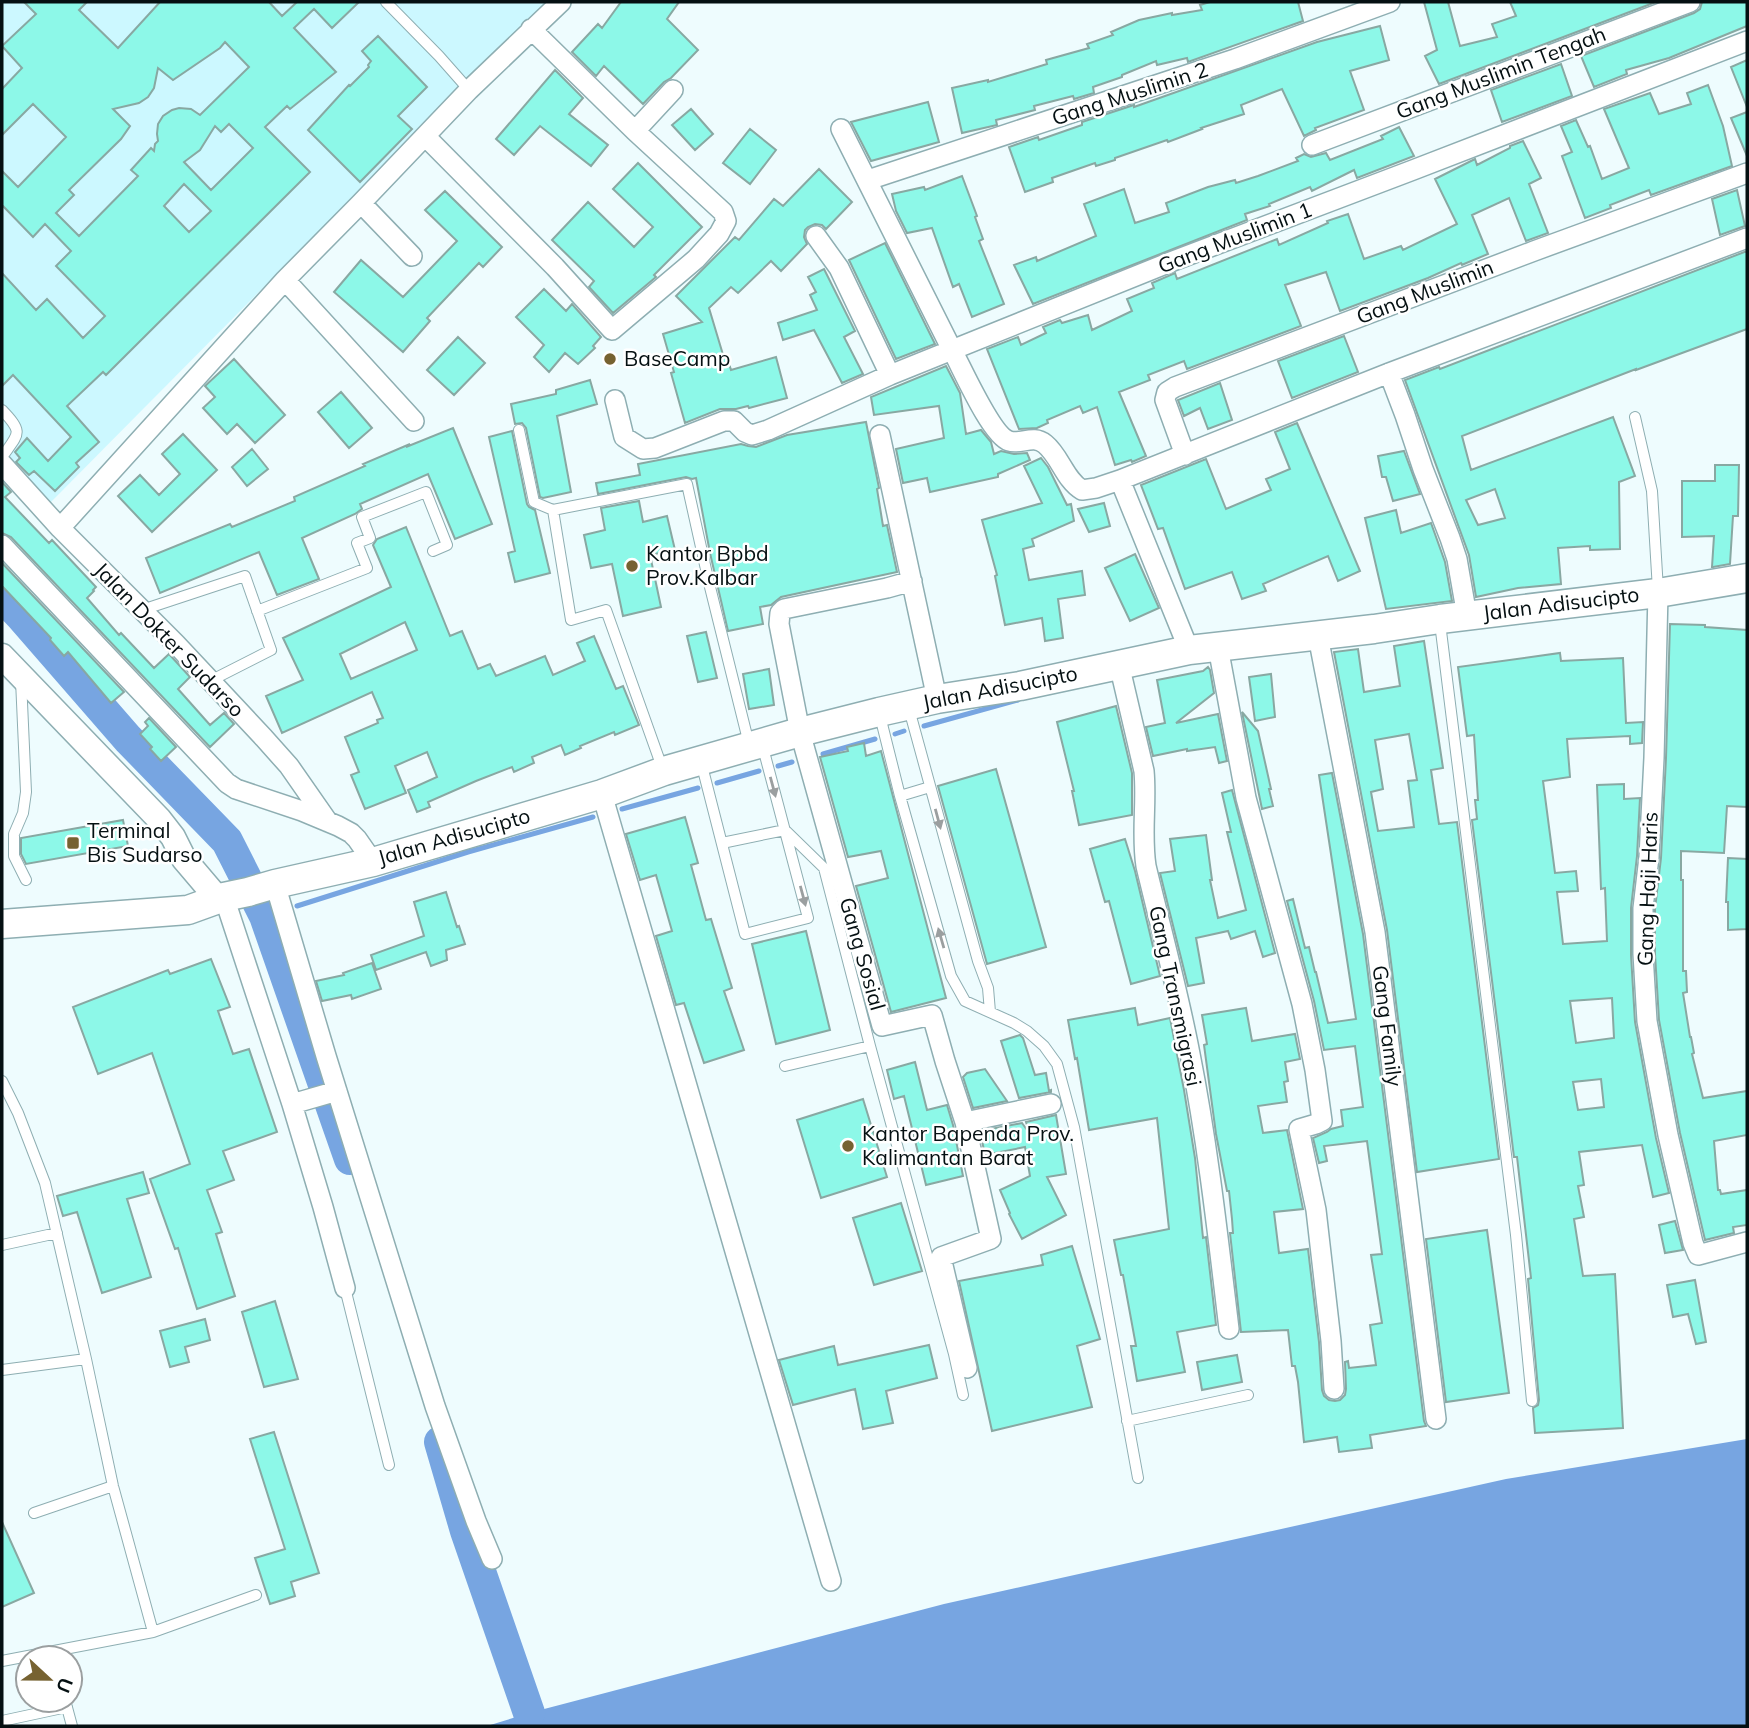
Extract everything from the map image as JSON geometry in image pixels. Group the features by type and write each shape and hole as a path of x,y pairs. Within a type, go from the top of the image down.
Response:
{"main road":[{"name":"Jalan Adisucipto","path":"2,924 188,909 373,862 602,794 664,771 800,732 937,699 1020,686 1189,650 1658,593 1747,578"}],"street":[{"path":"60,528 285,279 469,90 561,2"},
{"name":"Gang Muslimin 2","path":"868,180 1236,59 1390,2"},
{"name":"Gang Muslimin Tengah","path":"1312,145 1690,2"},
{"path":"425,136 555,267 612,330 696,259 719,234 726,221 723,212 531,29"},
{"name":"Gang Muslimin 1","path":"615,400 624,437 642,449 654,448 724,421 734,421 752,435 768,430 890,374 1185,256 1747,41"},
{"path":"635,131 673,90"},
{"path":"841,129 990,422 1002,437 1010,441 1035,439 1043,442 1055,454 1074,484 1082,490 1120,481 1389,373 1747,238"},
{"name":"Gang Muslimin","path":"1185,455 1165,400 1167,392 1175,387 1747,173"},
{"path":"361,203 412,257"},
{"path":"816,236 839,268 890,374"},
{"path":"285,279 414,421"},
{"path":"1389,373 1457,559 1454,617"},
{"path":"880,435 937,699"},
{"name":"Jalan Dokter Sudarso","path":"2,464 289,766 328,822"},
{"path":"1120,481 1189,650"},
{"path":"2,545 227,783 236,789 351,833 373,862"},
{"path":"800,732 779,624 780,613 785,609 887,589 912,581"},
{"name":"Gang Haji Haris","path":"1658,593 1654,758 1649,857 1643,908 1647,1021 1668,1135 1698,1255 1747,1242"},
{"name":"Gang Family","path":"1318,635 1375,932 1436,1419"},
{"path":"1218,647 1246,798 1302,1004 1315,1070 1322,1121 1299,1129 1315,1210 1331,1341 1334,1390"},
{"path":"2,656 107,763 173,837 184,859 188,909"},
{"name":"Gang Transmigrasi","path":"1119,664 1144,771 1146,789 1143,846 1191,1056 1229,1329"},
{"name":"Gang Sosial","path":"800,732 882,1026 932,1015 965,1122 991,1239 941,1257 967,1368"},
{"path":"602,794 831,1581"},
{"path":"184,859 248,892 337,1091 435,1406 492,1559"},
{"path":"248,892 345,1288"},
{"path":"300,1101 337,1091"},
{"path":"965,1122 1051,1104"}],"lane":[{"path":"386,2 469,90"},
{"path":"2,410 16,424 18,432 2,457"},
{"path":"1635,417 1652,491 1658,593"},
{"path":"519,430 534,502 553,510 687,484 709,583 756,745 785,830 808,918 745,934 701,760"},
{"path":"257,611 367,568 357,543 370,538 362,517 426,492 447,545 433,551"},
{"path":"553,510 571,620 606,610 664,771"},
{"path":"142,610 245,576 271,650 210,681"},
{"path":"1454,617 1532,1401"},
{"path":"21,676 26,792 23,813 14,834 14,856 26,880"},
{"path":"908,706 978,961 988,988 990,1012"},
{"path":"879,712 951,975 965,1001 1027,1031 1045,1046 1057,1064 1074,1127 1138,1478"},
{"path":"900,796 930,787"},
{"path":"722,843 785,830"},
{"path":"785,830 824,868 963,1395"},
{"path":"785,1066 870,1046"},
{"path":"2,1080 45,1183 113,1486 153,1632"},
{"path":"2,1245 57,1233"},
{"path":"345,1288 389,1465"},
{"path":"2,1370 86,1359"},
{"path":"1127,1421 1248,1395"},
{"path":"34,1513 113,1486"},
{"path":"84,1648 153,1632 256,1595"},
{"path":"2,1721 28,1714"}],"shaded area":[{"path":"2,2 546,2 48,505 2,457"}],"water":[{"path":"1747,1439 1747,1726 487,1726 944,1604 1506,1479"}],"building":[{"path":"24,2 87,2 79,10 118,48 160,2 269,2 282,16 297,2 359,2 332,28 314,9 294,28 336,72 290,109 287,106 265,127 310,172 106,375 103,372 67,406 99,442 76,463 79,467 55,491 34,471 29,475 16,462 20,458 15,452 27,438 48,461 71,437 13,375 2,386 2,273 36,310 47,299 83,338 105,316 56,266 71,251 45,224 33,237 2,205 2,171 18,187 66,137 33,104 2,135 2,89 22,68 2,46 36,14","holes":["225,42 249,67 200,115 191,109 179,108 163,116 158,124 158,141 154,151 151,148 131,170 138,176 79,236 56,213 74,195 69,190 121,139 130,126 113,109 139,103 148,97 154,88 158,68 173,80","229,124 253,148 211,190 184,162 200,150 215,126 221,132","184,184 211,211 189,232 164,206"]},
{"path":"621,2 679,2 667,19 698,50 643,104 604,66 596,76 572,52 598,24 602,28"},
{"path":"1210,2 1298,2 1303,21 1188,62 1187,58 1157,65 1156,61 1093,87 1094,93 1034,106 1035,110 996,120 997,125 962,133 952,88 988,82 1047,64 1046,60 1089,48 1087,44 1113,35 1111,32 1139,20 1202,10 1200,5"},
{"path":"1424,2 1448,2 1460,46 1497,37 1492,24 1516,16 1510,2 1656,2 1439,84 1425,56 1437,50"},
{"path":"1702,2 1747,2 1747,26 1669,58 1626,70 1627,74 1594,87 1581,56 1694,13 1700,9"},
{"path":"1380,26 1389,60 1350,71 1364,110 1315,128 1316,130 1304,136 1282,89 1241,105 1244,114 1115,160 1096,166 1095,163 1052,178 1053,182 1025,192 1009,147 1038,137 1039,140 1082,125 1082,122 1134,107 1317,42"},
{"path":"378,36 427,87 398,116 412,129 360,182 308,130 369,67 371,61 362,51"},
{"path":"1747,60 1747,107 1731,67"},
{"path":"1561,64 1572,96 1502,122 1491,90"},
{"path":"555,70 583,98 569,114 608,145 591,166 540,126 514,155 496,139"},
{"path":"1708,85 1723,126 1732,166 1651,195 1649,190 1585,218 1562,156 1572,152 1561,126 1576,120 1588,147 1590,146 1602,179 1629,168 1604,109 1650,93 1659,114 1691,104 1687,93"},
{"path":"928,102 939,142 871,161 851,122"},
{"path":"691,109 713,134 695,150 672,125"},
{"path":"1747,112 1747,156 1731,118"},
{"path":"1399,127 1414,156 1357,178 1354,170 1312,191 1310,187 1269,204 1270,206 1245,214 1247,220 1033,304 1014,265 1036,257 1037,261 1096,236 1084,204 1124,189 1135,223 1169,212 1166,203 1208,187 1235,180 1236,183 1258,176 1298,161 1296,158 1304,154 1311,157 1326,153 1330,160 1383,139 1381,136"},
{"path":"750,129 776,150 750,184 723,163"},
{"path":"1523,141 1541,178 1529,184 1548,233 1526,241 1509,198 1472,215 1488,254 1462,265 1461,263 1340,311 1326,272 1285,285 1301,326 1187,369 1184,361 1148,375 1150,380 1119,392 1146,456 1132,462 1131,460 1115,465 1097,407 1083,413 1080,406 1047,420 1048,423 1037,428 1019,429 987,349 1018,337 1021,345 1046,333 1043,327 1060,320 1062,323 1088,315 1092,330 1132,311 1127,299 1154,288 1152,283 1175,273 1177,279 1277,239 1279,245 1328,223 1327,221 1348,214 1364,259 1401,246 1403,250 1457,224 1435,179 1475,159 1477,165"},
{"path":"638,163 702,227 654,275 656,277 613,313 589,287 594,281 552,240 588,202 634,247 653,227 613,189"},
{"path":"819,169 852,202 826,229 815,224 808,227 804,237 807,244 781,271 771,261 738,293 731,287 709,308 724,358 727,357 731,370 776,357 787,398 749,408 720,409 685,423 663,334 702,322 676,296 735,237 739,240 774,199 783,206"},
{"path":"962,176 977,216 975,217 983,239 979,241 1004,304 972,317 959,284 953,287 932,228 907,233 896,211 892,194 924,187 925,190"},
{"path":"1737,190 1745,226 1720,235 1712,199"},
{"path":"445,191 502,247 483,267 479,263 427,318 430,321 403,352 334,292 361,260 403,297 457,241 425,210"},
{"path":"885,243 935,344 896,359 849,260"},
{"path":"1747,251 1747,329 1462,436 1471,470 1613,417 1635,476 1619,482 1620,549 1590,550 1590,546 1558,548 1561,584 1518,588 1476,597 1469,555 1405,380 1439,367 1440,369","holes":["1495,489 1505,518 1478,525 1466,500"]},
{"path":"824,269 855,331 844,337 863,374 842,383 814,330 783,340 778,323 817,310 810,295 816,292 808,277"},
{"path":"544,289 566,311 572,304 601,337 593,346 595,348 578,364 565,353 549,372 534,357 544,345 516,317"},
{"path":"1344,336 1358,372 1292,398 1278,361"},
{"path":"458,337 485,363 454,395 427,370"},
{"path":"234,359 285,415 255,443 237,424 227,434 203,408 215,397 205,386"},
{"path":"946,366 960,393 966,434 981,430 991,442 994,454 1001,451 1027,453 1030,460 998,474 998,477 930,492 927,478 903,483 896,449 944,438 939,406 874,415 871,397"},
{"path":"590,380 597,404 557,416 571,492 540,497 526,428 522,423 515,424 511,404 556,394 556,390"},
{"path":"1220,383 1232,420 1208,429 1200,408 1184,416 1178,400"},
{"path":"341,392 372,428 349,448 318,412"},
{"path":"866,422 879,488 883,526 887,525 897,572 781,597 771,605 760,607 763,624 728,631 696,478 686,477 598,494 596,483 640,475 638,464 741,444 756,447 787,435"},
{"path":"1297,423 1360,571 1338,581 1328,556 1263,584 1266,591 1242,599 1232,572 1185,589 1163,528 1158,529 1141,485 1206,459 1226,509 1271,490 1266,479 1290,469 1275,432"},
{"path":"453,428 492,524 455,539 428,474 360,504 362,509 355,514 302,538 319,579 277,595 259,552 160,593 146,558 295,501 294,497 365,466 363,464"},
{"path":"512,431 527,504 535,510 550,573 515,582 508,553 515,551 489,437"},
{"path":"183,434 217,470 152,532 118,496 140,475 159,495 180,474 162,454"},
{"path":"252,449 268,469 247,486 232,467"},
{"path":"1404,451 1420,494 1393,501 1386,477 1382,477 1378,456"},
{"path":"1041,458 1067,505 1071,504 1074,521 1032,539 1034,546 1023,549 1029,580 1082,571 1085,595 1058,599 1063,638 1045,641 1042,618 1005,625 995,576 997,575 982,520 1042,503 1024,466"},
{"path":"1715,465 1739,465 1738,516 1733,516 1730,564 1712,567 1714,536 1682,537 1682,481 1715,481"},
{"path":"2,482 11,492 5,497 49,543 52,540 96,587 87,598 119,635 121,633 154,668 169,654 190,677 178,689 210,725 224,713 234,724 210,747 11,537 2,533"},
{"name":"Kantor Bpbd Prov.Kalbar","path":"639,501 643,522 667,516 675,550 650,555 661,607 623,616 612,564 591,568 584,535 605,530 601,508"},
{"path":"1104,503 1110,526 1089,532 1078,509"},
{"path":"1396,510 1401,533 1431,523 1445,562 1452,601 1386,609 1365,518"},
{"path":"406,527 450,636 462,631 478,669 490,664 496,676 545,656 553,675 585,661 577,643 594,636 616,689 623,686 639,725 615,735 614,732 565,755 561,745 532,757 534,763 514,772 512,767 476,781 428,802 430,807 417,812 408,790 437,777 427,752 395,766 406,793 365,809 351,775 359,772 345,737 378,723 377,720 383,718 372,692 282,733 266,696 303,680 283,638 391,587 373,545 377,539","holes":["405,622 417,650 351,679 340,654"]},
{"path":"1135,554 1159,608 1130,621 1105,568"},
{"path":"2,563 124,692 111,703 68,652 64,656 51,638 2,586"},
{"path":"1670,624 1747,630 1747,807 1727,806 1724,853 1681,851 1683,971 1686,971 1687,992 1683,993 1694,1053 1692,1054 1703,1098 1747,1091 1747,1135 1714,1141 1718,1190 1721,1194 1747,1190 1747,1225 1733,1227 1734,1233 1705,1240 1680,1133 1659,1020 1655,954"},
{"path":"706,632 717,678 698,682 687,636"},
{"path":"1424,641 1443,768 1431,770 1439,824 1457,822 1499,1159 1417,1172 1387,930 1334,652 1358,649 1364,692 1400,686 1394,646","holes":["1409,734 1417,780 1408,781 1414,827 1378,831 1371,792 1383,789 1375,740"]},
{"path":"1560,653 1561,661 1623,658 1626,723 1643,722 1642,743 1630,744 1630,736 1567,739 1570,777 1543,781 1555,873 1576,871 1578,891 1557,892 1563,944 1607,941 1605,888 1601,889 1597,785 1624,784 1624,799 1640,798 1631,908 1635,1022 1669,1193 1653,1197 1642,1145 1579,1152 1584,1185 1578,1186 1584,1217 1574,1219 1583,1276 1615,1274 1623,1428 1535,1433 1533,1408 1538,1405 1539,1400 1528,1279 1531,1278 1472,820 1477,819 1475,800 1478,800 1474,735 1467,736 1458,667","holes":["1612,998 1614,1038 1576,1043 1570,1001","1601,1079 1604,1107 1578,1110 1573,1082"]},
{"path":"1208,667 1214,693 1176,723 1218,714 1227,761 1219,763 1215,747 1153,756 1146,727 1165,723 1157,680 1203,671"},
{"path":"769,669 774,705 749,709 743,674"},
{"path":"1271,674 1275,717 1255,721 1249,677"},
{"path":"1116,706 1132,773 1132,815 1079,825 1074,791 1057,722"},
{"path":"1242,712 1258,731 1271,789 1273,806 1262,809"},
{"path":"149,718 176,747 161,761 140,734 148,726 145,722"},
{"path":"864,743 866,756 881,751 946,998 891,1012 856,886 888,878 881,851 848,857 820,757 848,751 847,747"},
{"path":"996,769 1046,947 987,964 938,786"},
{"path":"1332,773 1363,934 1426,1426 1370,1435 1372,1448 1339,1452 1337,1437 1304,1442 1298,1382 1295,1366 1292,1366 1288,1330 1241,1332 1230,1233 1233,1233 1229,1191 1216,1134 1202,1015 1246,1008 1252,1041 1295,1034 1300,1059 1285,1062 1287,1102 1258,1106 1263,1133 1287,1130 1303,1209 1274,1212 1279,1253 1308,1249 1322,1390 1329,1400 1340,1400 1346,1389 1345,1362 1348,1361 1349,1368 1376,1365 1370,1325 1382,1323 1371,1255 1382,1254 1367,1141 1324,1146 1327,1161 1319,1163 1313,1138 1343,1126 1341,1110 1363,1107 1355,1046 1324,1050 1314,1001 1287,901 1293,899 1305,948 1309,947 1328,1023 1356,1019 1319,775"},
{"path":"1232,790 1275,953 1263,957 1255,931 1231,939 1228,931 1196,938 1204,983 1188,986 1160,873 1175,871 1170,839 1206,835 1210,880 1218,918 1246,910 1227,832 1231,832 1222,793"},
{"path":"685,817 698,863 691,865 706,920 711,919 732,988 724,991 744,1050 704,1063 684,1003 676,1005 656,936 672,931 656,875 640,880 626,834"},
{"path":"123,820 128,846 26,864 21,854 21,838"},
{"path":"1125,839 1160,976 1131,984 1109,901 1105,902 1090,849"},
{"path":"1728,858 1747,859 1747,929 1728,930"},
{"path":"446,892 465,944 446,950 447,960 431,966 426,952 376,970 371,955 424,936 414,902"},
{"path":"806,931 830,1030 776,1044 752,944"},
{"path":"211,959 230,1007 218,1011 233,1054 249,1049 277,1132 223,1151 234,1180 207,1190 222,1232 216,1234 235,1296 197,1309 178,1248 175,1249 150,1179 190,1164 152,1053 98,1074 73,1007 168,970 170,974"},
{"path":"372,963 381,989 352,999 351,995 322,1001 316,981 344,975 343,973"},
{"path":"1135,1008 1138,1025 1170,1018 1195,1158 1216,1325 1177,1332 1185,1372 1137,1381 1131,1346 1136,1346 1114,1240 1169,1229 1157,1118 1089,1130 1068,1020"},
{"path":"1020,1035 1035,1075 1046,1073 1051,1092 1019,1098 1001,1041"},
{"path":"915,1062 927,1110 947,1105 963,1176 926,1185 904,1096 894,1099 887,1070"},
{"path":"985,1069 1007,1101 973,1108 963,1077 967,1073"},
{"path":"863,1099 887,1177 821,1198 797,1120"},
{"path":"1056,1115 1066,1174 1047,1177 1066,1215 1022,1239 1000,1190 1030,1176 1025,1147 985,1155 980,1131 1022,1123 1030,1134 1026,1122"},
{"path":"143,1172 149,1193 127,1199 151,1277 102,1293 77,1212 63,1216 57,1196"},
{"path":"901,1203 922,1271 874,1285 853,1218"},
{"path":"1675,1221 1683,1250 1665,1253 1659,1225"},
{"path":"1487,1230 1509,1393 1446,1402 1426,1239"},
{"path":"1072,1246 1100,1339 1077,1346 1092,1407 992,1431 959,1281 1043,1265 1041,1255"},
{"path":"1695,1280 1706,1342 1696,1344 1688,1314 1673,1317 1667,1285"},
{"path":"275,1301 298,1379 264,1387 242,1312"},
{"path":"205,1319 210,1340 185,1347 189,1362 170,1367 160,1331"},
{"path":"929,1345 937,1378 886,1391 893,1423 863,1429 855,1389 793,1405 779,1360 834,1346 838,1365"},
{"path":"1237,1355 1242,1382 1202,1390 1197,1362"},
{"path":"274,1432 319,1573 291,1582 295,1596 270,1604 255,1558 285,1549 250,1439"},
{"path":"2,1522 34,1593 2,1607"}],"waterway":[{"path":"2,596 128,739 227,841 265,916 350,1159"},
{"path":"924,726 1018,700"},
{"path":"895,734 904,731"},
{"path":"823,754 875,739"},
{"path":"778,766 792,762"},
{"path":"717,783 759,771"},
{"path":"622,809 698,788"},
{"path":"297,906 468,852 593,817"},
{"path":"265,916 269,915"},
{"path":"440,1442 466,1531 529,1713"}],"place":[{"name":"BaseCamp","path":"610,359"},
{"name":"Kantor Bpbd Prov.Kalbar","path":"632,566"},
{"name":"Terminal Bis Sudarso","path":"73,843"},
{"name":"Kantor Bapenda Prov. Kalimantan Barat","path":"848,1146"}]}
